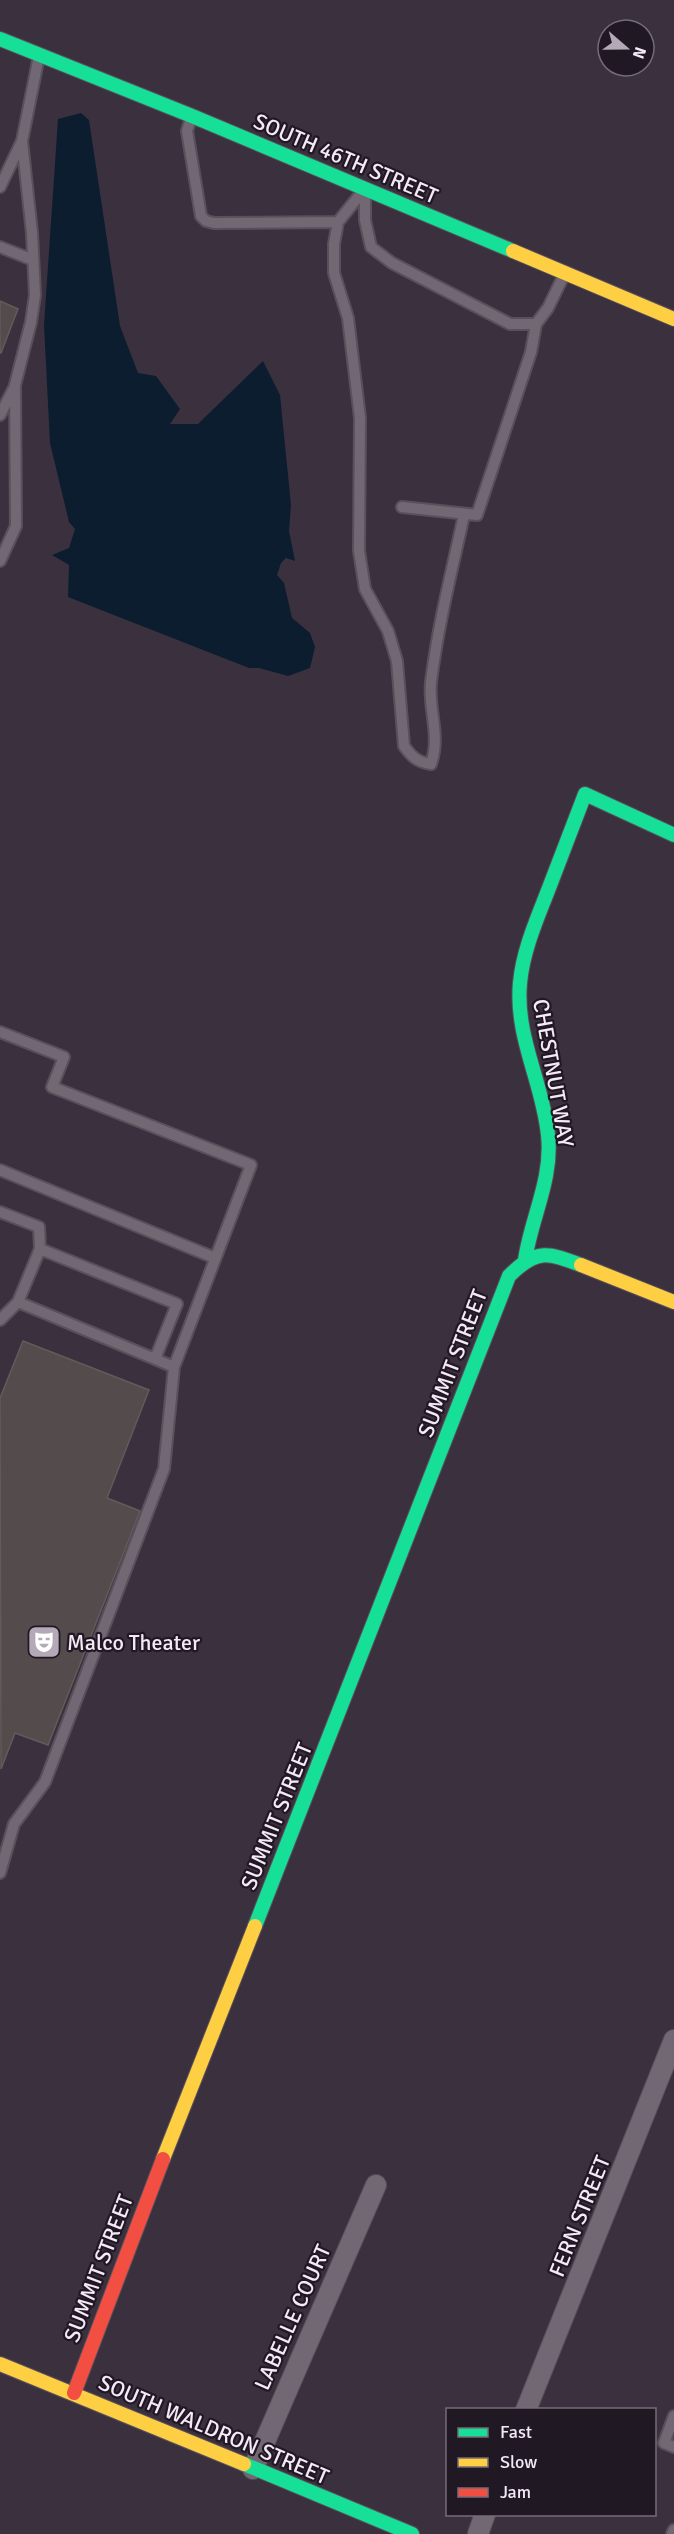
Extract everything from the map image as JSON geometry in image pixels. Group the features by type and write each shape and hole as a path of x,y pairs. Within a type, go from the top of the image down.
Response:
{"street":[{"name":"SOUTH 46TH STREET","path":"2,43 39,55 192,116 674,319"},
{"name":"CHESTNUT WAY","path":"525,1260 526,1242 546,1180 549,1153 547,1127 520,1018 520,972 526,945 585,794 674,835"},
{"path":"525,1260 544,1254 563,1258 674,1302"},
{"name":"SUMMIT STREET","path":"74,2393 129,2243 309,1790 456,1414 497,1302 509,1276 525,1260"},
{"name":"FERN STREET","path":"526,2408 674,2040"},
{"name":"LABELLE COURT","path":"253,2469 376,2185"},
{"name":"SOUTH WALDRON STREET","path":"0,2364 412,2534"},
{"path":"478,2534 484,2516"}],"lane":[{"path":"0,186 22,141 39,55"},
{"path":"192,116 187,132 201,216 206,221 214,223 338,222"},
{"path":"0,415 15,385 35,296 22,141"},
{"path":"365,189 338,222 334,244 334,273 348,318 360,418 359,551 364,589 388,631 397,661 404,746 411,757 422,763 431,764 435,752 436,731 431,685 444,606 464,515"},
{"path":"365,189 365,220 371,247 392,263 510,324 536,324"},
{"path":"0,247 33,260"},
{"path":"402,507 477,515 531,352 536,324 548,308 566,273"},
{"path":"0,561 16,526 15,385"},
{"path":"0,1032 64,1057 52,1087 251,1165 174,1367 164,1469 45,1782 14,1824 0,1873"},
{"path":"0,1170 215,1258"},
{"path":"0,1212 39,1227 40,1249 18,1302 0,1320"},
{"path":"40,1249 177,1304 155,1359"},
{"path":"18,1302 174,1367"},
{"path":"674,2416 664,2443 674,2447"}],"water":[{"path":"81,113 89,120 120,326 138,373 156,376 180,409 170,424 198,424 263,361 280,395 291,505 289,531 295,561 286,558 281,563 277,575 284,583 292,618 310,633 315,647 310,668 288,676 259,668 249,668 68,597 69,565 52,555 69,548 75,529 69,522 50,443 44,325 58,119"}],"building":[{"path":"0,301 18,309 1,353 0,353"},
{"path":"23,1341 149,1390 107,1498 140,1511 48,1745 15,1733 1,1769 0,1398"}],"traffic: fast":[{"path":"0,39 192,116 513,251"},
{"path":"525,1260 545,1183 549,1151 545,1116 525,1041 520,1003 520,983 531,935 585,794 674,835"},
{"path":"255,1926 509,1276 527,1261 542,1255 559,1257 581,1265"},
{"path":"244,2464 412,2534"}],"traffic: slow":[{"path":"513,251 674,319"},
{"path":"581,1265 674,1302"},
{"path":"163,2159 255,1926"},
{"path":"0,2364 244,2464"}],"traffic: jam":[{"path":"74,2393 163,2159"}],"place":[{"name":"Malco Theater","path":"44,1642"}]}
